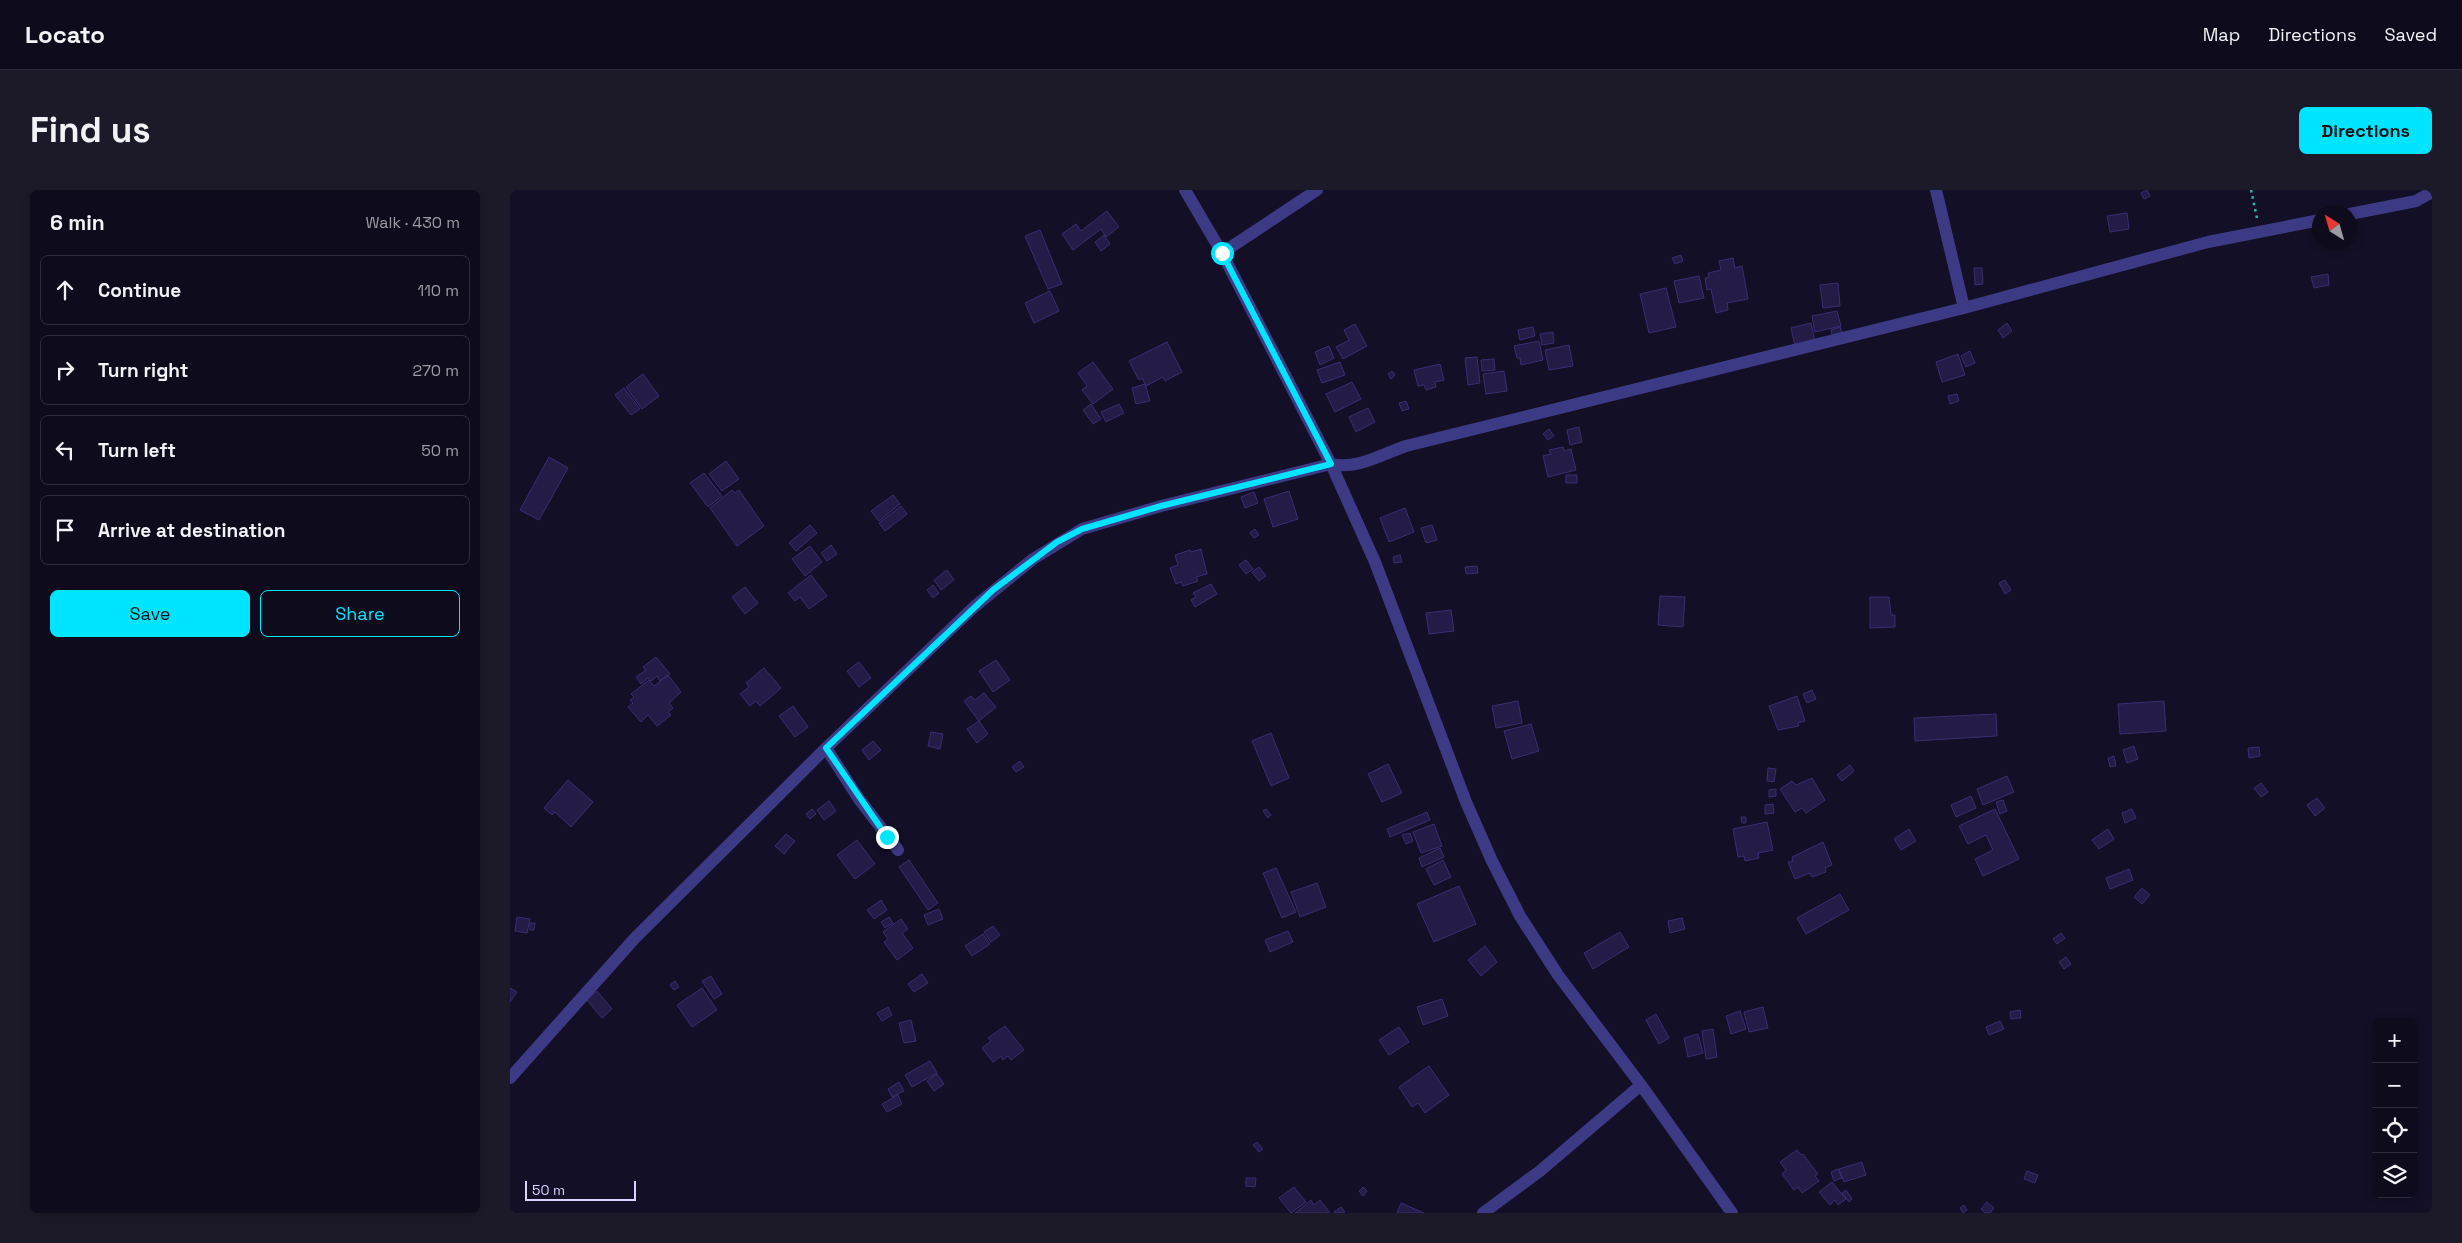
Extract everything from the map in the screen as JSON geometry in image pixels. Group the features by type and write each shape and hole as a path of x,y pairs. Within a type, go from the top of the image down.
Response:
{"street":[{"path":"1185,190 1222,253 1331,464 1375,562 1420,676 1447,755 1492,861 1520,916 1558,975 1641,1085 1732,1213"},
{"path":"1222,253 1317,190"},
{"path":"1936,190 1964,308"},
{"path":"2357,213 2416,201 2432,192"},
{"path":"510,1078 635,938 826,748 993,590 1057,542 1082,529 1153,508 1331,464 1342,467 1359,464 1406,446 1964,308 2208,242 2312,222"},
{"path":"826,748 860,799 898,850"},
{"path":"1483,1213 1540,1171 1641,1085"}],"path":[{"path":"2251,190 2260,232"}],"building":[{"path":"2147,190 2150,196 2144,199 2141,193"},
{"path":"1107,211 1119,227 1106,237 1101,229 1073,250 1062,234 1076,224 1081,231"},
{"path":"2127,213 2129,229 2110,232 2107,216"},
{"path":"1040,230 1062,284 1048,289 1025,236"},
{"path":"1104,235 1110,244 1101,251 1095,242"},
{"path":"1681,255 1683,261 1675,264 1672,258"},
{"path":"1733,258 1735,268 1742,266 1748,299 1727,303 1728,310 1716,313 1711,289 1707,290 1705,278 1709,277 1708,273 1721,270 1719,261"},
{"path":"1974,268 1982,268 1983,284 1975,285"},
{"path":"2328,274 2329,285 2314,288 2311,277"},
{"path":"1699,276 1704,298 1679,303 1674,281"},
{"path":"1838,283 1840,306 1823,308 1820,285"},
{"path":"1666,288 1676,327 1649,333 1640,294"},
{"path":"1050,291 1059,311 1034,323 1025,303"},
{"path":"1837,311 1841,326 1815,332 1812,316"},
{"path":"1811,323 1815,341 1795,346 1791,328"},
{"path":"2007,323 2012,331 2003,338 1998,330"},
{"path":"1355,324 1367,346 1343,359 1336,347 1349,340 1344,330"},
{"path":"1533,327 1535,336 1520,340 1518,330"},
{"path":"1840,327 1842,332 1832,335 1831,330"},
{"path":"1553,332 1554,343 1542,345 1540,334"},
{"path":"1539,341 1543,360 1521,365 1514,346"},
{"path":"1167,342 1182,372 1165,381 1163,377 1146,386 1142,378 1139,380 1129,361"},
{"path":"1569,345 1573,366 1549,370 1545,350"},
{"path":"1329,346 1334,358 1320,365 1315,352"},
{"path":"1970,351 1975,363 1966,367 1961,356"},
{"path":"1958,354 1965,375 1942,382 1936,362"},
{"path":"1477,357 1480,383 1468,385 1465,358"},
{"path":"1494,359 1495,370 1482,371 1481,360"},
{"path":"1093,362 1113,389 1093,404 1082,390 1087,386 1078,373"},
{"path":"1340,362 1345,375 1322,383 1317,370"},
{"path":"1440,364 1444,380 1435,382 1436,387 1426,390 1424,385 1418,386 1414,370"},
{"path":"1392,371 1395,375 1391,379 1388,374"},
{"path":"1504,371 1507,391 1486,394 1483,374"},
{"path":"643,374 659,396 642,409 626,387"},
{"path":"1352,382 1361,399 1335,412 1326,394"},
{"path":"1145,384 1150,401 1136,404 1132,388"},
{"path":"624,388 640,409 631,415 615,395"},
{"path":"1957,394 1959,401 1950,404 1948,396"},
{"path":"1406,401 1409,409 1402,411 1399,403"},
{"path":"1091,404 1101,419 1093,424 1083,410"},
{"path":"1119,404 1124,413 1106,422 1101,412"},
{"path":"1368,408 1375,422 1356,432 1349,417"},
{"path":"1579,427 1582,442 1570,445 1567,430"},
{"path":"1549,429 1554,436 1548,440 1543,434"},
{"path":"1563,447 1564,451 1571,449 1576,470 1548,477 1543,456 1551,454 1549,450"},
{"path":"549,457 568,468 539,520 520,510"},
{"path":"726,461 739,479 722,491 709,474"},
{"path":"704,473 722,496 708,507 690,483"},
{"path":"1566,475 1577,475 1577,483 1566,483"},
{"path":"732,490 735,493 739,490 764,526 737,546 710,508"},
{"path":"1289,491 1298,519 1273,527 1264,499"},
{"path":"1254,492 1258,503 1245,508 1241,497"},
{"path":"893,495 900,504 879,521 871,511"},
{"path":"901,506 907,514 885,531 879,523"},
{"path":"1405,508 1414,532 1389,542 1380,518"},
{"path":"810,525 817,533 796,551 789,543"},
{"path":"1432,525 1437,540 1426,543 1421,528"},
{"path":"1255,529 1259,535 1254,538 1250,533"},
{"path":"831,545 837,554 827,561 821,553"},
{"path":"810,546 822,562 805,576 792,559"},
{"path":"1201,549 1207,574 1196,577 1198,581 1183,586 1181,582 1176,584 1170,568 1178,565 1175,555"},
{"path":"1400,555 1402,562 1394,563 1393,557"},
{"path":"1246,560 1253,569 1246,574 1239,565"},
{"path":"1477,566 1478,573 1466,574 1465,567"},
{"path":"1259,567 1266,576 1259,581 1252,572"},
{"path":"947,570 954,580 941,590 934,580"},
{"path":"811,575 827,596 809,609 800,597 795,601 788,593"},
{"path":"2005,580 2011,590 2005,594 1999,583"},
{"path":"1211,584 1217,594 1195,607 1191,600 1196,597 1193,593"},
{"path":"933,585 939,593 933,598 927,590"},
{"path":"745,587 758,603 745,614 732,597"},
{"path":"1660,596 1685,597 1683,627 1658,625"},
{"path":"1870,597 1889,597 1891,615 1895,615 1895,627 1870,628"},
{"path":"1451,610 1454,631 1429,634 1426,613"},
{"path":"656,657 670,674 660,681 657,676 651,681 648,678 641,684 636,677 646,670 643,667"},
{"path":"996,660 1010,680 993,692 979,671"},
{"path":"859,662 871,678 859,687 847,671"},
{"path":"764,668 781,688 760,706 756,701 750,706 740,694 749,687 746,683"},
{"path":"668,675 681,692 669,703 673,708 668,712 671,715 657,726 648,715 641,722 628,707 633,703 630,700 634,697 631,694 649,680 654,686"},
{"path":"1812,690 1816,699 1807,703 1803,694"},
{"path":"984,693 996,707 979,721 964,701 971,696 975,700"},
{"path":"1797,696 1805,721 1798,723 1799,726 1778,730 1769,706"},
{"path":"1518,701 1522,723 1496,728 1492,706"},
{"path":"2164,701 2166,731 2120,734 2118,704"},
{"path":"793,706 808,727 795,737 779,716"},
{"path":"1996,714 1997,736 1915,741 1914,718"},
{"path":"979,721 988,734 977,743 967,729"},
{"path":"1531,724 1539,751 1512,759 1504,731"},
{"path":"931,732 943,734 940,749 928,746"},
{"path":"1271,733 1289,778 1271,786 1252,741"},
{"path":"873,741 881,750 869,760 862,750"},
{"path":"2134,746 2138,759 2127,763 2123,750"},
{"path":"2259,747 2260,756 2249,758 2248,748"},
{"path":"2114,756 2116,766 2110,767 2108,758"},
{"path":"1020,761 1024,767 1016,772 1012,767"},
{"path":"1388,764 1402,793 1382,802 1368,774"},
{"path":"1850,765 1854,771 1842,781 1837,775"},
{"path":"1768,768 1776,769 1774,782 1767,781"},
{"path":"2007,776 2014,792 1983,805 1977,789"},
{"path":"1812,778 1825,800 1806,813 1802,808 1795,812 1780,789 1792,781 1796,785"},
{"path":"568,780 593,802 571,827 555,812 552,815 544,808"},
{"path":"2261,783 2268,792 2261,797 2254,788"},
{"path":"1776,789 1776,796 1769,797 1769,790"},
{"path":"1971,796 1976,808 1956,817 1951,805"},
{"path":"2317,798 2325,808 2315,816 2307,805"},
{"path":"2003,800 2007,811 2000,814 1996,802"},
{"path":"829,801 836,811 824,820 817,810"},
{"path":"1773,804 1774,813 1765,814 1765,805"},
{"path":"812,809 816,814 810,819 806,814"},
{"path":"1266,809 1271,815 1268,818 1263,811"},
{"path":"1995,809 2019,859 1983,876 1975,859 1993,850 1986,835 1968,844 1959,826"},
{"path":"2132,809 2136,818 2125,823 2122,813"},
{"path":"1427,812 1430,820 1390,837 1387,829"},
{"path":"1741,817 1746,817 1746,823 1742,823"},
{"path":"1767,822 1773,850 1758,853 1759,858 1745,861 1744,856 1738,857 1733,829"},
{"path":"1434,824 1442,846 1421,853 1413,832"},
{"path":"1909,829 1916,841 1901,850 1894,839"},
{"path":"2108,829 2114,839 2099,849 2092,840"},
{"path":"1410,833 1413,841 1406,844 1402,835"},
{"path":"786,834 795,841 784,854 775,846"},
{"path":"857,840 875,864 855,879 837,855"},
{"path":"1823,842 1832,865 1825,868 1826,872 1812,877 1810,873 1795,879 1788,862 1793,861 1792,857"},
{"path":"1440,848 1444,857 1422,867 1419,858"},
{"path":"909,860 938,903 928,910 899,867"},
{"path":"1443,860 1451,877 1434,885 1426,869"},
{"path":"1276,868 1296,912 1282,918 1263,873"},
{"path":"2129,869 2133,880 2110,889 2106,878"},
{"path":"1317,883 1326,907 1300,917 1291,892"},
{"path":"1459,886 1476,924 1434,942 1417,904"},
{"path":"2142,888 2150,895 2142,904 2134,897"},
{"path":"1840,894 1849,910 1806,934 1797,918"},
{"path":"881,900 887,910 874,919 867,910"},
{"path":"939,909 943,919 928,925 924,915"},
{"path":"517,917 530,919 527,933 515,931"},
{"path":"889,917 893,923 885,928 881,922"},
{"path":"1682,918 1685,929 1670,933 1668,921"},
{"path":"901,919 908,929 902,933 913,948 897,960 884,942 888,939 883,932"},
{"path":"530,923 535,923 534,930 530,930"},
{"path":"993,926 1000,935 991,942 984,932"},
{"path":"1288,931 1293,942 1270,952 1265,940"},
{"path":"1620,932 1629,947 1593,969 1584,953"},
{"path":"2061,933 2065,938 2057,944 2053,939"},
{"path":"983,934 990,944 972,956 965,946"},
{"path":"1485,946 1497,962 1481,976 1468,960"},
{"path":"2066,957 2071,964 2064,969 2059,962"},
{"path":"922,974 928,983 914,992 908,984"},
{"path":"711,976 722,994 714,999 702,981"},
{"path":"675,981 679,987 674,990 670,985"},
{"path":"510,988 517,992 510,1002"},
{"path":"702,988 717,1010 692,1027 677,1005"},
{"path":"597,991 612,1009 602,1018 587,1000"},
{"path":"1442,999 1448,1016 1423,1025 1417,1007"},
{"path":"888,1007 892,1015 882,1021 877,1013"},
{"path":"1763,1007 1768,1028 1749,1032 1744,1012"},
{"path":"2020,1010 2021,1018 2011,1019 2010,1012"},
{"path":"1740,1011 1746,1029 1731,1034 1726,1016"},
{"path":"1656,1014 1669,1038 1659,1044 1646,1020"},
{"path":"911,1020 916,1041 904,1043 899,1023"},
{"path":"2000,1021 2004,1029 1989,1035 1986,1027"},
{"path":"1005,1026 1024,1050 1011,1060 1008,1056 1003,1060 1001,1056 993,1062 982,1048 991,1041 988,1038"},
{"path":"1399,1027 1409,1042 1389,1055 1379,1040"},
{"path":"1713,1029 1717,1057 1706,1059 1702,1031"},
{"path":"1698,1034 1703,1053 1688,1057 1684,1038"},
{"path":"930,1061 937,1073 912,1087 905,1075"},
{"path":"1429,1066 1449,1095 1425,1113 1418,1103 1412,1107 1399,1087"},
{"path":"937,1074 944,1084 934,1091 927,1081"},
{"path":"899,1082 904,1091 892,1097 888,1089"},
{"path":"898,1095 902,1104 887,1112 882,1104"},
{"path":"1257,1142 1263,1149 1259,1152 1253,1145"},
{"path":"1797,1150 1801,1155 1803,1154 1818,1174 1815,1176 1819,1181 1802,1193 1798,1187 1794,1190 1782,1174 1786,1170 1780,1162"},
{"path":"1862,1162 1866,1175 1844,1182 1839,1169"},
{"path":"1838,1169 1842,1178 1834,1181 1831,1172"},
{"path":"2027,1171 2038,1175 2035,1183 2024,1179"},
{"path":"1246,1178 1256,1178 1255,1187 1246,1186"},
{"path":"1832,1182 1846,1199 1838,1205 1835,1200 1830,1205 1819,1192"},
{"path":"1294,1187 1306,1202 1291,1213 1279,1198"},
{"path":"1363,1187 1367,1191 1363,1196 1359,1191"},
{"path":"1846,1190 1852,1199 1849,1202 1842,1193"},
{"path":"1311,1200 1314,1205 1320,1200 1330,1213 1295,1213"},
{"path":"1987,1202 1994,1208 1990,1213 1985,1213 1981,1209"},
{"path":"1401,1203 1424,1213 1397,1213"},
{"path":"1964,1205 1967,1210 1963,1213 1960,1208"},
{"path":"1341,1207 1345,1212 1334,1212"}],"route":[{"path":"887,837 826,748 993,590 1033,558 1057,542 1082,529 1161,506 1331,464 1222,253"}]}
